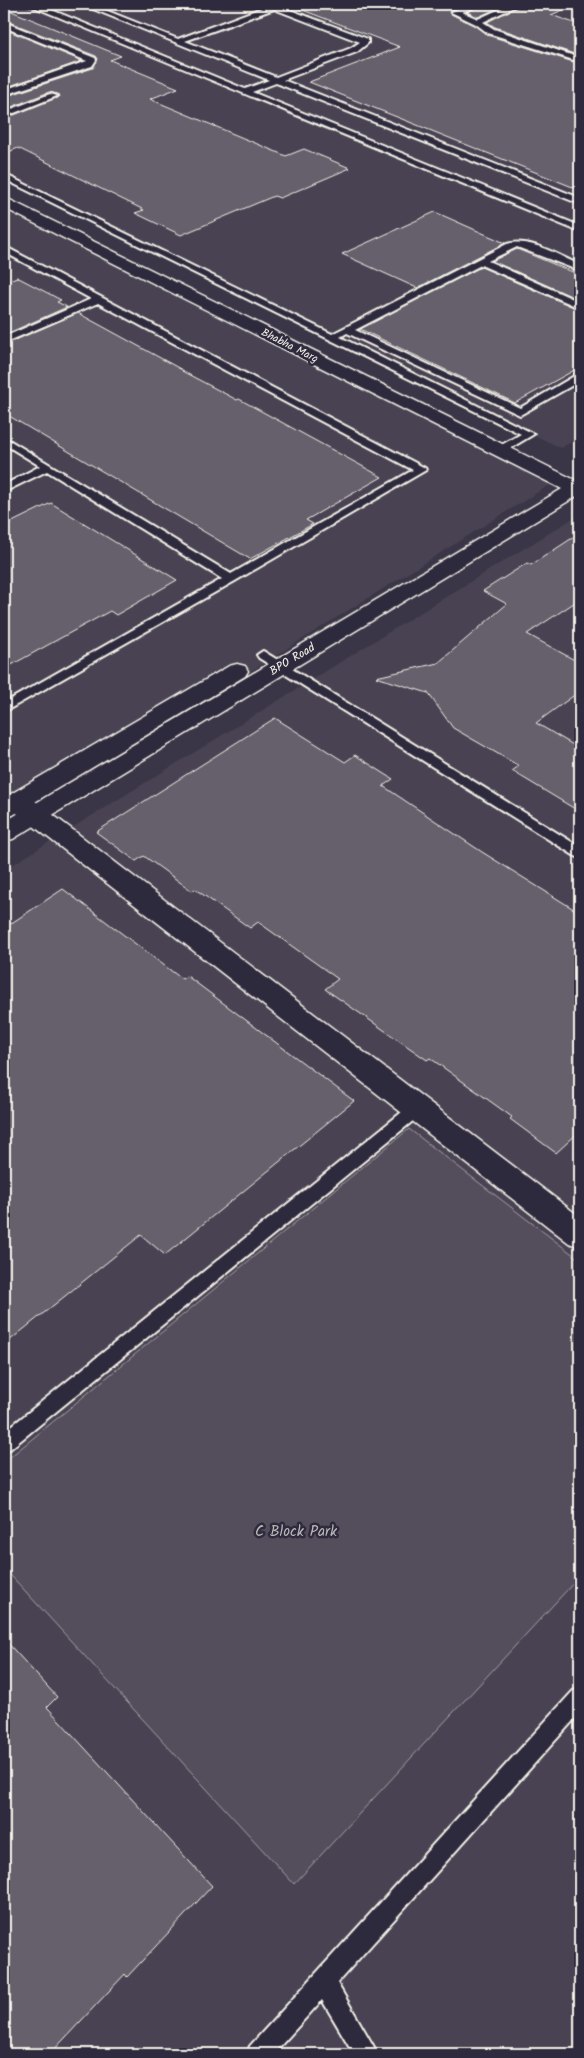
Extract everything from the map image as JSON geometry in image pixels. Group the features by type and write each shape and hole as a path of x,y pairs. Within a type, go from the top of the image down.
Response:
{"street":[{"name":"Bhabha Marg","path":"4,202 567,484"},
{"name":"Bhabha Marg","path":"4,216 567,484"},
{"name":"BPO Road","path":"4,833 19,808 271,661 567,484"},
{"path":"19,808 418,1108 580,1234"}],"lane":[{"path":"31,4 580,230"},
{"path":"478,4 456,12 478,22 491,31 580,60"},
{"path":"478,22 482,18 517,4"},
{"path":"179,41 271,5 364,41 354,50 245,92"},
{"path":"57,15 82,6 179,41 580,201"},
{"path":"4,24 92,60 89,64 4,93"},
{"path":"160,57 191,46"},
{"path":"4,116 53,96"},
{"path":"4,176 529,434 500,450"},
{"path":"333,338 480,261 517,244 580,268"},
{"path":"4,249 421,470 4,708"},
{"path":"480,261 580,306"},
{"path":"4,340 98,299"},
{"path":"348,330 520,412"},
{"path":"504,421 580,377"},
{"path":"4,440 231,579"},
{"path":"4,489 47,467"},
{"path":"271,661 580,853"},
{"path":"4,1443 418,1108"},
{"path":"258,2054 580,1698"},
{"path":"324,1982 366,2054"}],"shaded area":[{"path":"4,4 580,4 580,437 561,448 4,179"},
{"path":"4,202 559,479 4,825"},
{"path":"580,514 580,2054 4,2054 4,870"}],"green space":[{"name":"C Block Park","path":"409,1129 580,1260 580,1576 294,1884 4,1568 4,1462"}],"building":[{"path":"292,4 467,4 450,10 449,13 475,26 487,35 580,64 580,190 309,82 400,47 292,6"},
{"path":"484,4 507,4 478,17 467,12"},
{"path":"522,4 577,4 551,15 580,25 580,56 495,27 487,22"},
{"path":"4,8 121,56 110,60 178,88 150,99 286,156 304,149 350,168 280,198 274,196 181,235 135,213 144,210 18,148 4,154 4,119 59,97 58,94 49,92 4,110 4,97 93,68 98,59 96,56 4,20"},
{"path":"4,29 82,61 4,88"},
{"path":"435,212 505,243 417,288 342,254"},
{"path":"517,249 580,275 580,300 492,261"},
{"path":"481,267 580,310 580,367 515,403 360,329"},
{"path":"17,277 61,300 57,302 67,307 4,335 4,282"},
{"path":"78,313 184,371 182,371 237,400 239,399 382,477 306,520 313,524 250,559 4,413 4,345"},
{"path":"51,503 177,580 116,615 110,611 4,669 4,526"},
{"path":"580,533 580,599 527,634 580,663 580,691 536,723 580,749 580,812 512,771 519,766 453,728 428,693 376,677 438,663 507,604 483,591 527,563 531,565"},
{"path":"275,718 345,762 355,755 393,779 383,786 482,852 580,913 580,1131 556,1153 510,1119 512,1117 430,1058 427,1060 325,989 338,979 258,922 250,928 195,889 192,891 144,856 136,861 96,832"},
{"path":"63,889 182,979 187,976 354,1101 165,1255 141,1235 4,1345 4,928"},
{"path":"4,1639 57,1697 47,1707 212,1886 127,1977 125,1974 50,2054 4,2054"}]}
